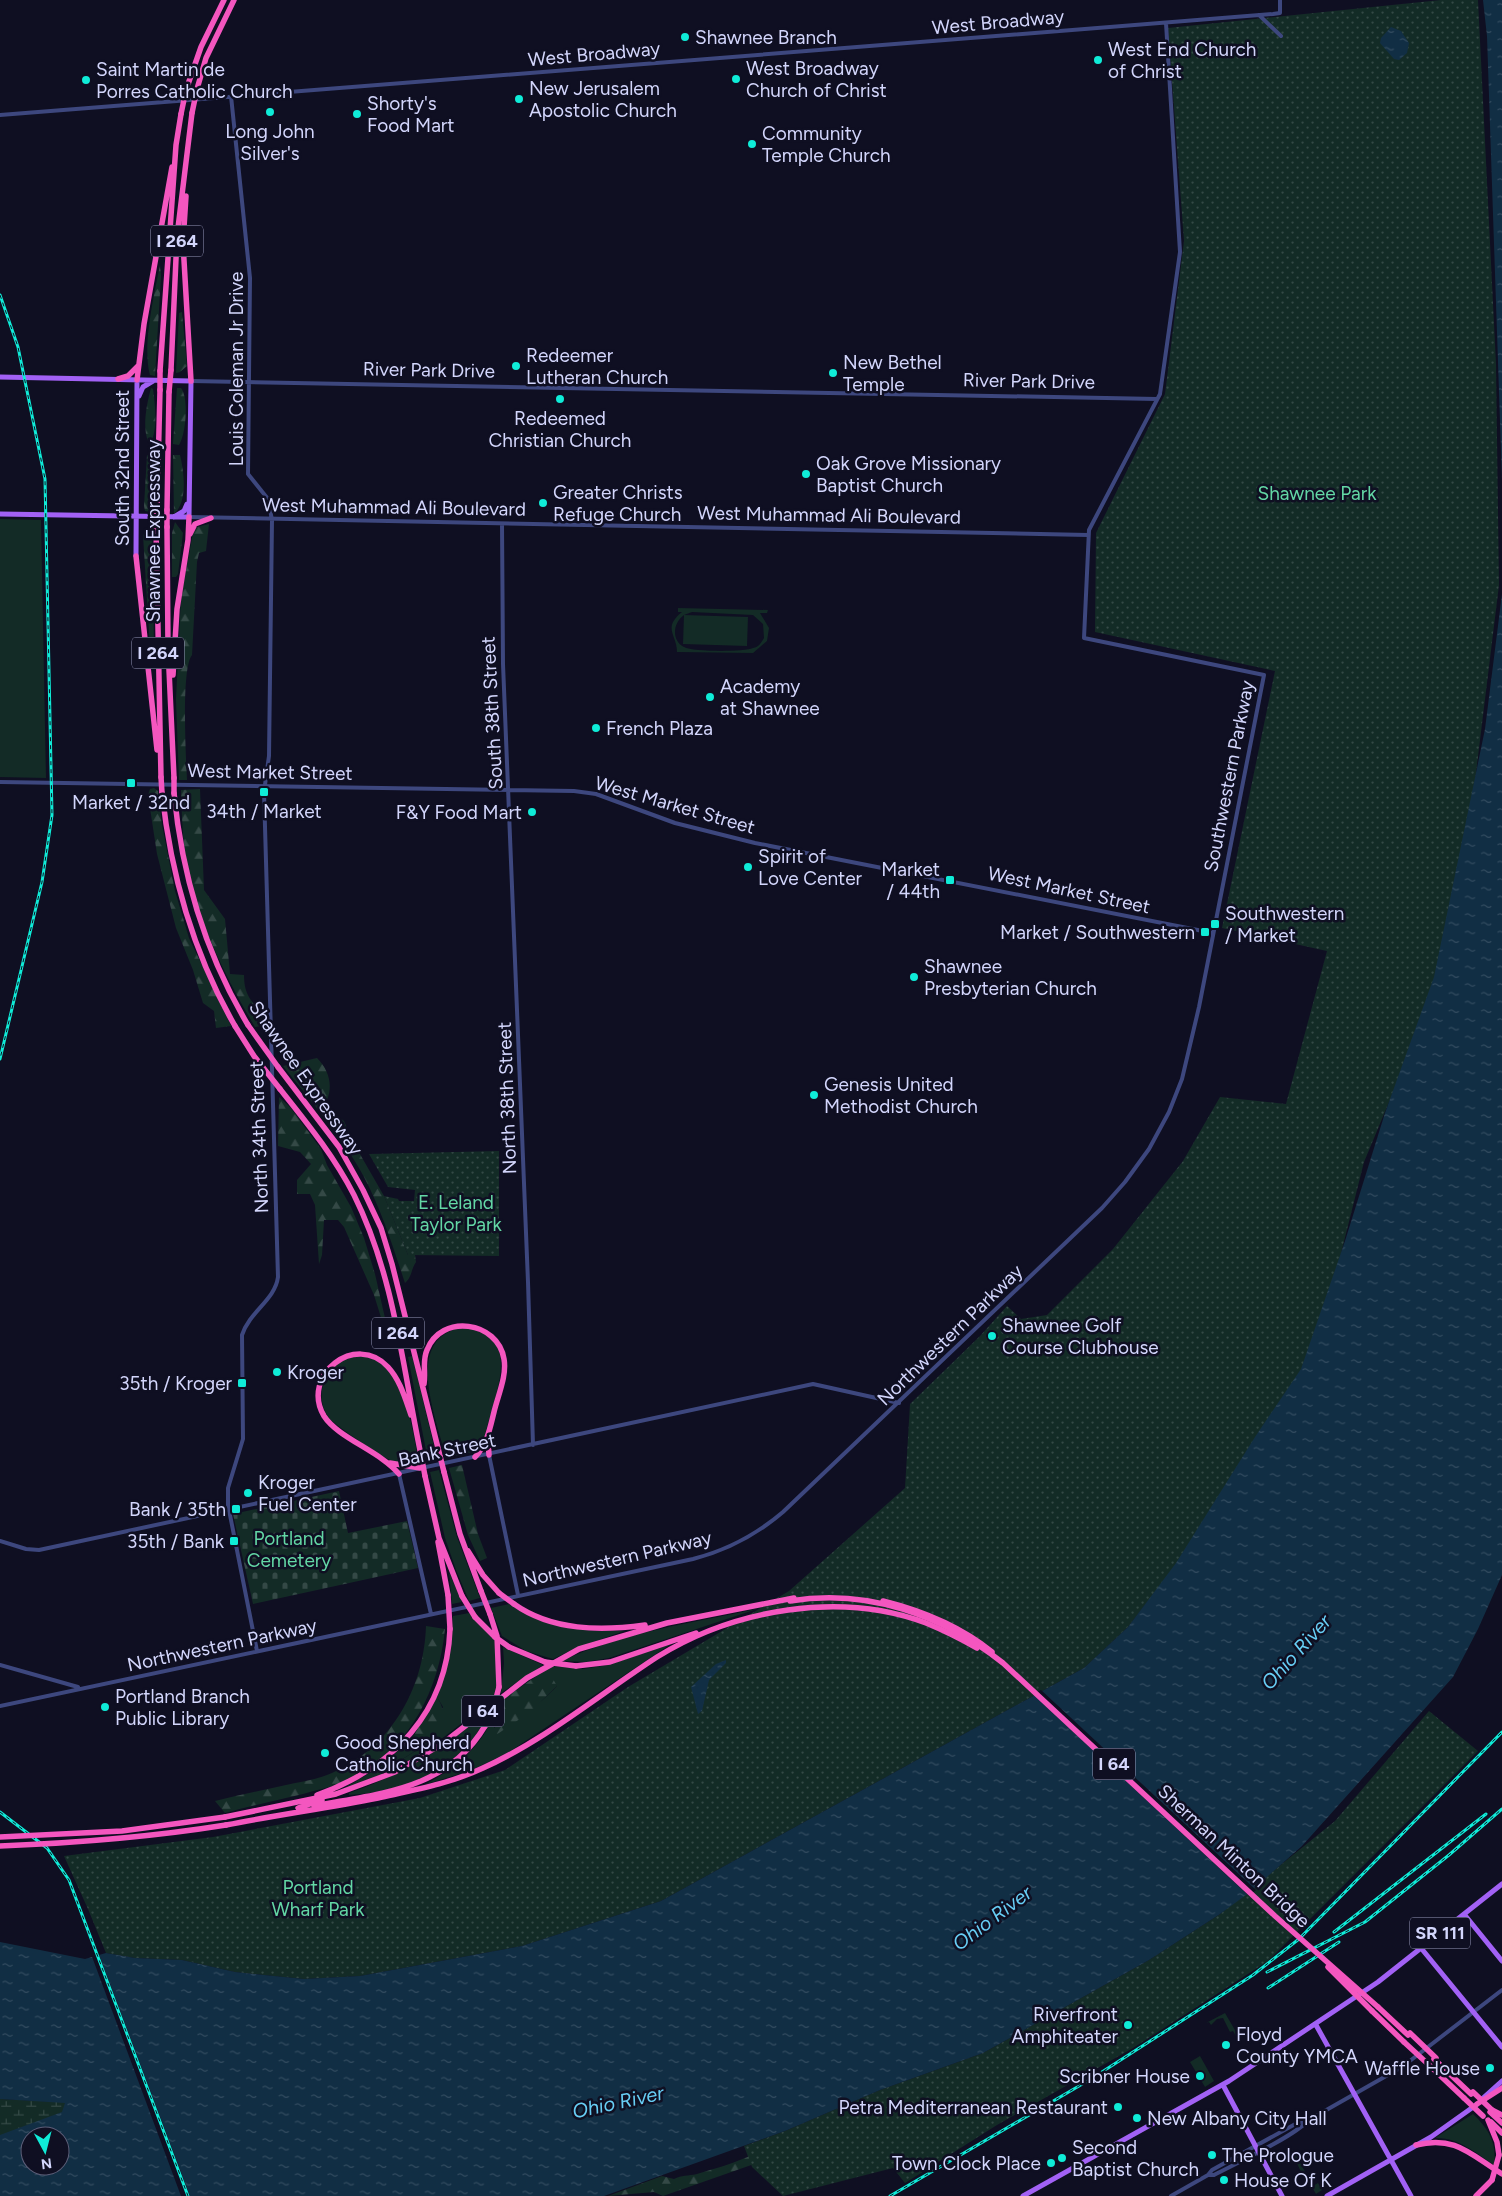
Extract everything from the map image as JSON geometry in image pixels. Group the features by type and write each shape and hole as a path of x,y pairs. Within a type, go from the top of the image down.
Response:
{"highway":[{"name":"Shawnee Expressway","path":"224,0 201,47 186,90 181,114 176,145 160,371 156,528 161,777 169,849 183,908 202,961 235,1026 251,1051 335,1161 353,1193 372,1236 402,1352 415,1427 439,1538"},
{"name":"Shawnee Expressway","path":"234,0 206,58 192,113 177,236 168,443 167,527 174,793 185,873 202,931 222,979 248,1025 339,1148 370,1204 388,1251 464,1546"},
{"path":"137,380 144,324 176,145"},
{"path":"188,146 183,243 191,381"},
{"path":"118,379 133,373 139,364"},
{"path":"171,715 177,610 188,540 189,518"},
{"path":"188,540 195,524 211,518"},
{"path":"136,556 161,777"},
{"path":"423,1388 424,1360 429,1346 438,1335 448,1329 460,1326 475,1327 486,1332 499,1346 504,1364 502,1381 488,1434 483,1447 475,1457"},
{"path":"399,1474 387,1461 336,1428 324,1415 319,1404 318,1390 323,1376 328,1368 340,1359 354,1354 369,1355 381,1361 398,1381 415,1427"},
{"path":"488,1434 489,1455"},
{"path":"387,1461 420,1468"},
{"path":"301,1801 362,1776 384,1761 407,1738 427,1710 438,1686 448,1653 450,1629 448,1595 439,1538"},
{"path":"439,1538 462,1596 475,1617 495,1637 510,1647 545,1662 576,1666 610,1662 716,1628"},
{"path":"305,1810 313,1806 408,1787 427,1780 460,1757 485,1726 494,1706 499,1687 497,1636 464,1546"},
{"path":"464,1546 483,1575 499,1593 514,1604 545,1620 580,1628 610,1629 667,1623"},
{"name":"Sherman Minton Bridge","path":"790,1600 833,1596 880,1600 930,1616 982,1644 1046,1700 1303,1941 1343,1973 1379,2006"},
{"path":"274,1816 372,1784 398,1773 452,1738 531,1678 582,1650 653,1628 790,1600 852,1599 892,1606 942,1623 978,1644 1003,1663 1275,1916 1379,2006"},
{"name":"I 64","path":"0,1837 122,1831 225,1817 356,1788 396,1772 436,1748 516,1686 562,1657 614,1637 667,1623 790,1600"},
{"name":"Sherman Minton Bridge","path":"716,1628 762,1615 817,1608 845,1607 878,1611 928,1624 990,1656 1040,1695 1274,1913 1404,2042 1486,2118"},
{"name":"I 64","path":"0,1846 107,1840 226,1825 424,1788 481,1769 523,1746 658,1657 716,1628"},
{"name":"I 64","path":"1379,2006 1502,2122"},
{"path":"1477,2104 1502,2088"},
{"path":"1491,2111 1502,2115"},
{"path":"1476,2196 1492,2180 1499,2155 1498,2142 1486,2118"},
{"name":"I 64","path":"1486,2118 1502,2132"},
{"path":"1416,2146 1435,2141 1448,2142 1502,2174"}],"main road":[{"name":"River Park Drive","path":"0,377 191,381"},
{"name":"South 32nd Street","path":"136,556 137,380"},
{"path":"137,402 143,387 156,380"},
{"path":"189,518 191,381"},
{"path":"172,518 184,511 189,500"},
{"name":"West Muhammad Ali Boulevard","path":"0,514 189,518"},
{"name":"SR 111","path":"1225,2084 1378,1982 1502,1884"},
{"path":"1464,1914 1502,1961"},
{"path":"1420,1948 1502,2047"},
{"path":"1316,2025 1411,2196"},
{"path":"1327,2196 1416,2146 1477,2104 1502,2082"},
{"path":"1023,2196 1225,2084 1282,2196"}],"street":[{"name":"West Broadway","path":"0,115 1259,15 1280,13 1280,0"},
{"path":"1259,15 1281,36"},
{"name":"Southwestern Parkway","path":"1166,23 1180,252 1160,394 1091,524 1088,535 1084,638 1264,674 1199,1007"},
{"name":"Louis Coleman Jr Drive","path":"231,96 250,278 248,474 268,499 272,520 269,756 265,786"},
{"name":"River Park Drive","path":"191,381 1157,399"},
{"name":"West Muhammad Ali Boulevard","path":"189,518 1088,535"},
{"name":"South 38th Street","path":"502,524 501,592 513,901"},
{"name":"West Market Street","path":"0,782 574,791 596,794 675,823 755,843 1213,933"},
{"name":"North 34th Street","path":"228,1510 228,1488 243,1439 242,1335 248,1320 267,1300 275,1287 278,1268 265,866 265,786"},
{"name":"North 38th Street","path":"513,901 533,1445"},
{"name":"Northwestern Parkway","path":"0,1706 693,1559 728,1548 744,1540 784,1512 1102,1208 1138,1167 1153,1143 1175,1099 1182,1079 1199,1007"},
{"name":"Bank Street","path":"0,1541 26,1549 39,1550 813,1384 899,1402"},
{"path":"489,1455 518,1595"},
{"path":"399,1474 431,1614"},
{"path":"228,1510 257,1651"},
{"path":"0,1665 68,1686 82,1688"},
{"path":"1171,2196 1208,2175 1212,2170 1257,2148 1299,2122 1307,2121 1402,2067 1502,1990"}],"green space":[{"name":"Shawnee Park","path":"1441,0 1478,0 1496,364 1499,585 1474,789 1432,999 1364,1162 1326,1313 1288,1402 1231,1493 1128,1627 1084,1668 661,1901 522,1946 360,1976 304,1979 235,1972 182,1960 135,1958 106,1953 64,1856 213,1837 420,1798 505,1770 628,1687 789,1591 905,1488 910,1404 980,1336 1007,1306 1021,1319 1047,1315 1113,1249 1183,1161 1220,1097 1286,1104 1327,951 1222,928 1275,671 1095,632 1096,533 1165,394 1184,241 1168,28"},
{"path":"160,265 155,376 150,375 147,350 152,306"},
{"path":"182,312 187,366 176,373 179,313"},
{"path":"151,388 153,389 155,402 155,430 151,442 148,441 146,435 145,422"},
{"path":"177,388 181,388 186,408 183,433 179,445 173,444"},
{"path":"147,455 154,455 154,513 145,511 144,506"},
{"path":"173,455 180,455 184,486 181,502 174,514"},
{"path":"0,519 41,520 46,778 0,777"},
{"path":"175,522 183,533 178,574 176,577 172,577 172,533"},
{"path":"209,524 206,551 199,553 197,562 192,655 186,677 187,780 179,780 176,700 181,597 193,533 197,527"},
{"path":"152,525 154,648 150,648 143,535"},
{"path":"678,608 768,610 767,613 760,613 769,628 767,641 753,653 677,652 672,627 676,618 682,612 678,612","holes":["692,612 753,615 763,624 764,638 757,647 748,649 718,651 689,649 680,644 675,636 675,631 680,618"]},
{"path":"684,615 748,617 747,646 683,644"},
{"path":"154,788 158,791 162,825 175,891 189,938 231,1026 216,1028 214,1011 203,1003 193,970 176,928 157,854 148,795 150,789"},
{"path":"200,789 204,890 225,919 230,974 244,975 249,998 261,1012 268,1025 255,1027 218,958 196,903 188,873 182,826 181,790"},
{"path":"317,1058 329,1078 330,1089 327,1100 330,1110 344,1121 353,1142 384,1196 408,1255 415,1255 416,1262 405,1283 382,1216 364,1177 337,1134 283,1066"},
{"path":"279,1097 290,1107 321,1149 327,1165 351,1207 364,1238 375,1274 387,1327 384,1327 374,1295 344,1227 338,1220 324,1220 322,1255 319,1264 315,1205 310,1194 297,1194 297,1180 311,1164 300,1152 278,1146"},
{"name":"E. Leland Taylor Park","path":"499,1151 499,1256 408,1255 384,1196 398,1199 399,1201 414,1201 415,1190 388,1187 369,1154"},
{"path":"460,1328 477,1330 489,1336 496,1344 500,1355 500,1380 485,1435 478,1451 446,1458 431,1403 428,1364 432,1348 443,1335"},
{"path":"362,1356 380,1362 397,1382 407,1408 419,1463 404,1464 391,1461 342,1429 330,1419 325,1411 322,1403 323,1386 330,1371 345,1359"},
{"path":"412,1356 437,1459 428,1461 408,1357"},
{"path":"462,1465 478,1534 487,1558 480,1561 468,1535 449,1468"},
{"path":"439,1470 457,1537 480,1598 469,1601 445,1538 430,1472"},
{"name":"Portland Cemetery","path":"339,1491 348,1533 407,1521 418,1568 253,1604 233,1514"},
{"path":"449,1572 462,1602 452,1604"},
{"path":"509,1604 517,1609 587,1630 624,1631 574,1649 553,1659 526,1651 502,1636 491,1608"},
{"path":"757,1609 609,1658 586,1662 562,1661 633,1635"},
{"path":"469,1613 496,1641 497,1685 492,1700 422,1754 384,1774 343,1789 383,1765 393,1765 425,1745 443,1707 437,1697 449,1658 453,1616"},
{"path":"426,1626 445,1629 442,1651 429,1694 407,1732 393,1748 376,1763 344,1782 225,1813 215,1801 322,1777 349,1764 368,1751 385,1734 399,1715 410,1695 424,1650"},
{"path":"671,1644 509,1752 472,1770 424,1785 451,1769 474,1748 486,1731 499,1702 498,1718 494,1728 528,1711 549,1694 557,1686 541,1673 552,1666 583,1669 608,1665"},
{"path":"503,1647 543,1665 501,1693 504,1663"},
{"path":"541,1673 553,1679 557,1686 530,1712 496,1735 495,1723 499,1702"},
{"path":"437,1697 442,1707 443,1715 443,1723 439,1730 420,1748 402,1759 383,1765 414,1735"},
{"path":"489,1710 479,1730 466,1747 432,1773 413,1782 392,1788 349,1795 349,1793 387,1778 423,1758 456,1736"},
{"path":"1429,1711 1478,1751 1268,1961 1133,2048 997,2125 905,2183 893,2168 783,2196 752,2167 744,2146 785,2131 880,2090 983,2053 1149,1960 1220,1914 1335,1821"},
{"path":"1225,2013 1239,2037 1237,2038 1233,2031 1230,2032 1223,2018 1217,2019 1211,2025 1209,2022 1206,2023"},
{"path":"1200,2056 1214,2081 1205,2087 1190,2062"},
{"path":"0,2099 79,2103 43,2126 20,2126 20,2141 0,2154"},
{"path":"1473,2114 1491,2137 1495,2157 1494,2165 1459,2143 1443,2138 1435,2138"},
{"path":"1293,2150 1313,2186 1318,2183 1322,2190 1316,2194 1306,2177 1303,2176 1291,2151"},
{"path":"754,2154 757,2163 663,2196 654,2192 608,2196 662,2176 674,2179 697,2174 733,2163"}],"water":[{"path":"1483,0 1502,0 1502,480 1487,36"},
{"path":"1391,27 1401,31 1409,43 1407,53 1399,60 1394,59 1380,43 1381,38"},
{"name":"Ohio River","path":"1502,594 1502,1575 1478,1629 1453,1677 1302,1846 1250,1892 1149,1960 983,2053 880,2090 785,2131 604,2196 0,2196 0,2135 20,2128 20,2176 70,2176 70,2126 24,2126 62,2112 65,2103 0,2099 0,1942 85,1959 106,1953 135,1958 182,1960 235,1972 304,1979 360,1976 522,1946 661,1901 1084,1668 1128,1627 1176,1563 1255,1437 1301,1369 1345,1241 1385,1113 1434,977 1485,729"},
{"path":"726,1660 726,1663 709,1680 702,1711 698,1714 691,1687 716,1664"}],"pier":[{"path":"1041,1690 1256,1890 1249,1896 1033,1694"},
{"path":"98,1952 190,2196 181,2196 91,1954"}],"railway":[{"path":"0,295 18,347 45,479 52,815 42,882 0,1059"},
{"path":"890,2196 1091,2079 1253,1975 1299,1939 1502,1732"},
{"path":"1267,1972 1365,1922 1449,1855 1502,1809"},
{"path":"0,1812 47,1848 69,1880 188,2196"},
{"path":"1334,1932 1486,1814"},
{"path":"1268,1988 1339,1942"}],"place":[{"name":"Shawnee Branch","path":"685,37"},
{"name":"West End Church of Christ","path":"1098,60"},
{"name":"West Broadway Church of Christ","path":"736,79"},
{"name":"Saint Martin de Porres Catholic Church","path":"86,80"},
{"name":"New Jerusalem Apostolic Church","path":"519,99"},
{"name":"Long John Silver's","path":"270,112"},
{"name":"Shorty's Food Mart","path":"357,114"},
{"name":"Community Temple Church","path":"752,144"},
{"name":"Redeemer Lutheran Church","path":"516,366"},
{"name":"New Bethel Temple","path":"833,373"},
{"name":"Redeemed Christian Church","path":"560,399"},
{"name":"Oak Grove Missionary Baptist Church","path":"806,474"},
{"name":"Greater Christs Refuge Church","path":"543,503"},
{"name":"Academy at Shawnee","path":"710,697"},
{"name":"French Plaza","path":"596,728"},
{"name":"Market / 32nd","path":"131,783"},
{"name":"34th / Market","path":"264,792"},
{"name":"F&Y Food Mart","path":"532,812"},
{"name":"Spirit of Love Center","path":"748,867"},
{"name":"Market / 44th","path":"950,880"},
{"name":"Southwestern / Market","path":"1215,924"},
{"name":"Market / Southwestern","path":"1205,932"},
{"name":"Shawnee Presbyterian Church","path":"914,977"},
{"name":"Genesis United Methodist Church","path":"814,1095"},
{"name":"Shawnee Golf Course Clubhouse","path":"992,1336"},
{"name":"Kroger","path":"277,1372"},
{"name":"35th / Kroger","path":"242,1383"},
{"name":"Kroger Fuel Center","path":"248,1493"},
{"name":"Bank / 35th","path":"236,1509"},
{"name":"35th / Bank","path":"234,1541"},
{"name":"Portland Branch Public Library","path":"105,1707"},
{"name":"Good Shepherd Catholic Church","path":"325,1753"},
{"name":"Riverfront Amphiteater","path":"1128,2025"},
{"name":"Floyd County YMCA","path":"1226,2045"},
{"name":"Waffle House","path":"1490,2068"},
{"name":"Scribner House","path":"1200,2076"},
{"name":"Petra Mediterranean Restaurant","path":"1118,2107"},
{"name":"New Albany City Hall","path":"1137,2118"},
{"name":"The Prologue","path":"1212,2155"},
{"name":"Second Baptist Church","path":"1062,2158"},
{"name":"Town Clock Place","path":"1051,2163"},
{"name":"House Of K","path":"1224,2180"}],"park label":[{"name":"Portland Wharf Park","path":"318,1898"}]}
